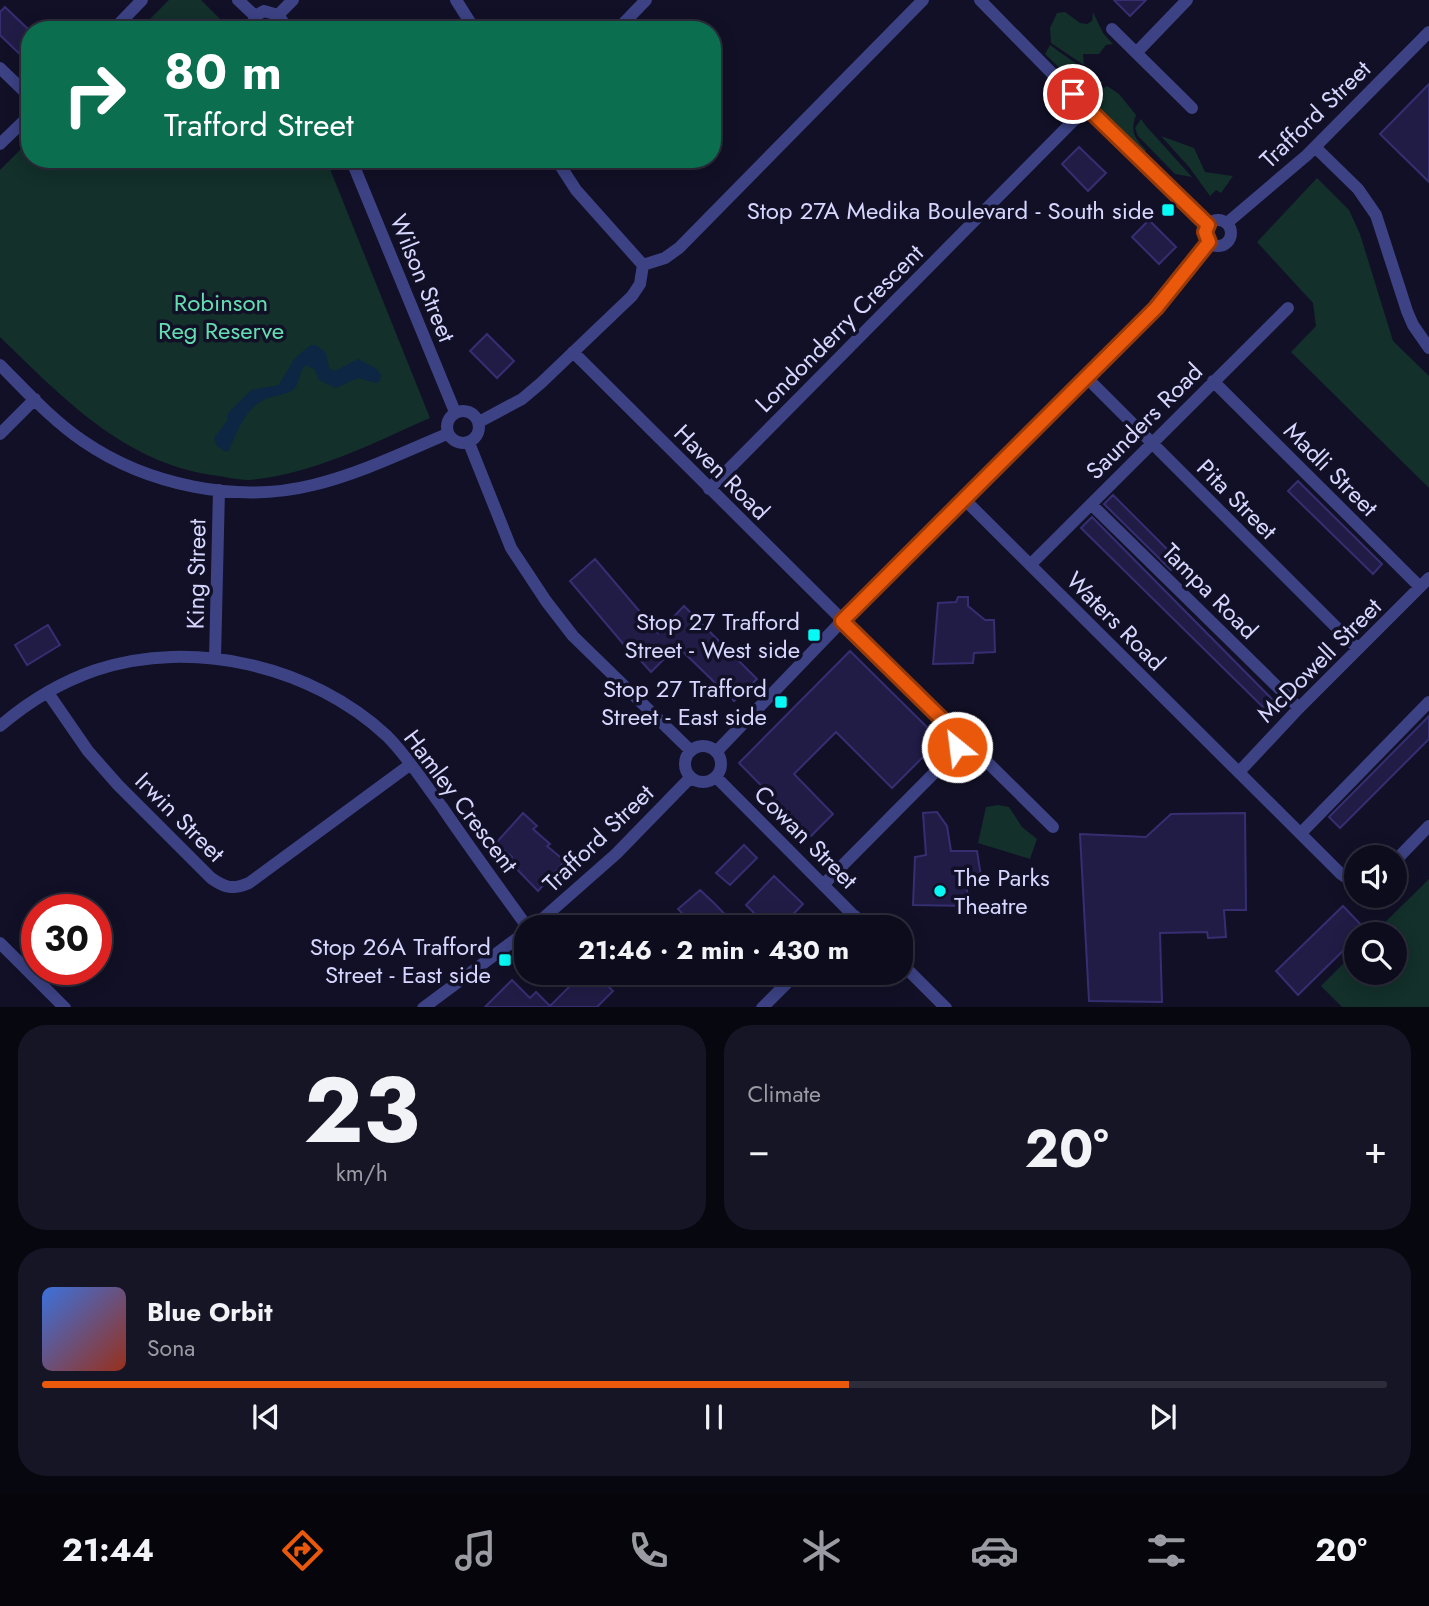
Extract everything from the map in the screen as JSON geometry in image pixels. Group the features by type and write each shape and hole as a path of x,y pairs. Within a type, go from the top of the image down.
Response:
{"street":[{"path":"122,21 142,0"},
{"path":"238,0 255,16"},
{"path":"278,15 293,0"},
{"path":"456,0 469,21"},
{"path":"626,21 646,0"},
{"path":"643,265 665,258 679,248 923,0"},
{"path":"980,0 1208,225"},
{"path":"1136,52 1187,0"},
{"path":"254,21 255,16 264,11 278,15 282,21"},
{"path":"1112,29 1192,108"},
{"name":"Trafford Street","path":"1227,223 1315,147 1429,33"},
{"path":"0,68 21,88"},
{"name":"Londonderry Crescent","path":"709,489 1087,108"},
{"path":"0,144 21,124"},
{"path":"1315,147 1357,189 1376,215 1407,311 1413,326 1429,348"},
{"name":"Wilson Street","path":"355,168 455,412"},
{"path":"562,168 583,198 643,265"},
{"path":"1219,219 1227,223 1231,230 1228,242 1216,246 1209,242 1205,232 1208,225 1219,219"},
{"path":"716,752 842,621 1156,308 1209,242"},
{"path":"479,422 522,398 541,383 632,296 640,284 643,265"},
{"name":"Saunders Road","path":"1030,565 1288,308"},
{"name":"Haven Road","path":"573,352 958,735"},
{"path":"0,365 83,441 115,459 156,476 200,488 245,492 278,491 312,485 347,475 447,434"},
{"name":"Pita Street","path":"1087,377 1358,649"},
{"name":"Madli Street","path":"1213,381 1424,582"},
{"path":"0,434 35,399"},
{"path":"466,411 479,422 477,437 469,443 454,442 447,434 446,424 455,412 466,411"},
{"path":"469,443 511,548 546,601 573,636 691,751"},
{"name":"King Street","path":"215,658 219,490"},
{"name":"Waters Road","path":"964,499 1344,876"},
{"name":"Tampa Road","path":"1091,504 1299,708"},
{"name":"McDowell Street","path":"1239,772 1424,582"},
{"name":"Hamley Crescent","path":"0,726 18,711 69,681 96,670 138,660 177,656 215,658 255,666 321,691 359,713 388,737 411,764 519,915"},
{"name":"Irwin Street","path":"48,693 88,751 118,785 224,887 236,889 249,883 411,764"},
{"path":"1301,833 1429,702"},
{"path":"965,732 973,736 973,748 965,752 958,749 958,735 965,732"},
{"path":"706,746 716,752 721,767 716,777 701,782 687,773 685,761 691,751 706,746"},
{"path":"973,748 1053,827"},
{"path":"823,885 958,749"},
{"name":"Trafford Street","path":"545,915 616,854 691,777"},
{"name":"Cowan Street","path":"716,777 854,915"},
{"path":"1407,849 1429,826"},
{"name":"Trafford Street","path":"423,1007 514,940"},
{"path":"0,943 65,1007"},
{"path":"913,974 946,1007"},
{"path":"762,1007 785,985"}],"green space":[{"path":"169,0 201,0 222,21 148,21"},
{"path":"1065,12 1080,23 1087,24 1092,21 1093,12 1103,33 1113,44 1106,45 1099,54 1083,54 1084,65 1051,43 1050,28 1057,13"},
{"path":"1050,45 1103,83 1093,89 1077,85 1045,54"},
{"path":"1107,86 1119,94 1136,115 1133,130 1146,150 1144,152 1092,100 1093,96"},
{"path":"1141,119 1192,177 1175,174 1138,136 1135,128"},
{"path":"1161,136 1194,148 1205,172 1233,176 1221,193 1216,190 1210,196"},
{"name":"Robinson Reg Reserve","path":"21,149 21,168 330,168 430,418 319,465 248,480 179,468 121,441 71,403 0,337 0,170"},
{"path":"1317,178 1349,210 1360,234 1393,341 1429,376 1429,488 1291,352 1316,326 1313,303 1257,242"},
{"path":"986,807 1009,807 1022,827 1037,839 1030,859 978,843"},
{"path":"1429,879 1429,1007 1342,1007 1321,986 1344,963 1344,985 1407,985 1407,922 1385,922 1399,908 1407,908 1407,901"}],"water":[{"path":"311,345 316,345 326,353 329,368 335,371 358,359 377,369 381,375 380,381 376,383 358,378 336,388 319,380 315,370 306,365 294,389 260,402 248,413 229,450 226,452 217,446 214,438 227,421 228,413 251,390 279,385 295,358"}],"building":[{"path":"1114,0 1146,0 1130,16"},
{"path":"5,7 21,22 21,55 0,35 0,12"},
{"path":"1429,84 1429,182 1380,134"},
{"path":"1079,147 1106,173 1088,191 1062,164"},
{"path":"1149,220 1176,247 1159,264 1132,237"},
{"path":"487,334 514,361 497,378 470,351"},
{"path":"1298,481 1382,564 1373,574 1288,491"},
{"path":"1113,495 1179,561 1171,570 1104,504"},
{"path":"1092,517 1276,703 1268,712 1081,528"},
{"path":"595,559 658,633 684,606 757,679 734,701 677,646 651,672 640,660 630,641 625,646 570,581"},
{"path":"958,597 968,597 968,606 985,620 994,620 995,652 974,653 973,663 933,664 938,603 956,602"},
{"path":"48,625 60,645 27,665 15,645"},
{"path":"850,651 940,740 892,788 836,732 794,774 833,814 811,836 739,763"},
{"path":"1429,716 1429,739 1340,828 1329,817"},
{"name":"The Parks Theatre","path":"937,812 947,826 951,851 977,851 981,876 964,875 970,906 913,905 915,857 926,855 923,813"},
{"path":"523,813 537,826 533,829 550,844 547,846 565,861 538,891 509,861 512,857 496,843"},
{"path":"1245,813 1246,910 1224,910 1226,937 1208,938 1207,932 1160,933 1162,1002 1089,1001 1080,834 1146,837 1171,814"},
{"path":"744,845 757,858 730,885 716,873"},
{"path":"774,876 803,904 792,915 756,915 746,905"},
{"path":"700,890 726,915 684,915 678,909"},
{"path":"1343,906 1358,922 1344,922 1344,950 1298,995 1276,971"},
{"path":"512,980 514,985 530,998 536,992 550,1006 570,986 607,985 613,991 597,1007 485,1007"}],"place":[{"name":"Stop 27A Medika Boulevard - South side","path":"1168,210"},
{"name":"Stop 27 Trafford Street - West side","path":"814,635"},
{"name":"Stop 27 Trafford Street - East side","path":"781,702"},
{"name":"The Parks Theatre","path":"940,891"},
{"name":"Stop 26A Trafford Street - East side","path":"505,960"}],"route":[{"path":"957,747 958,735 842,621 1156,308 1209,242 1205,232 1208,225 1073,94"}]}
